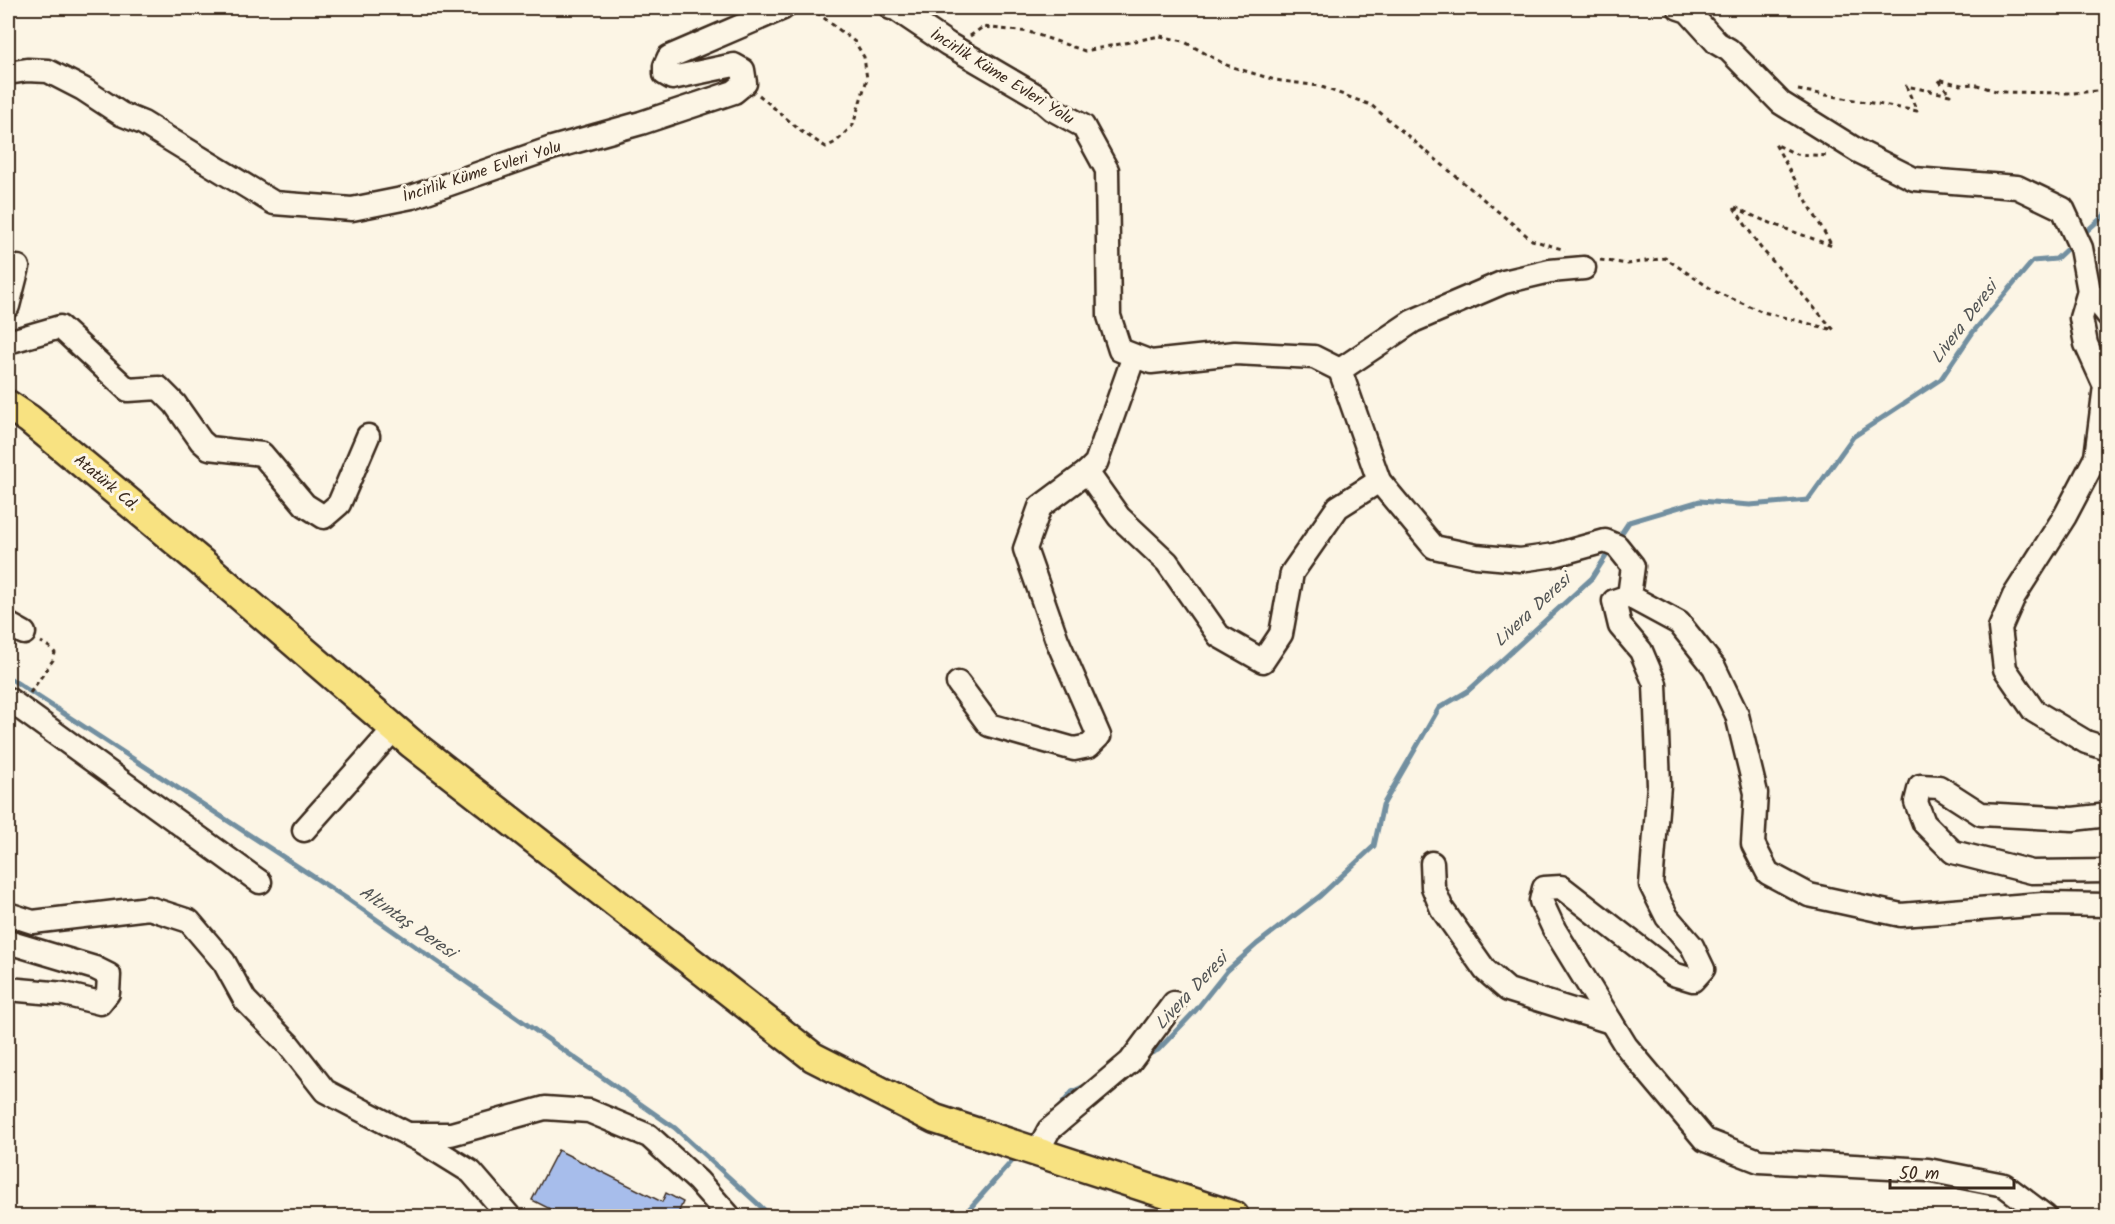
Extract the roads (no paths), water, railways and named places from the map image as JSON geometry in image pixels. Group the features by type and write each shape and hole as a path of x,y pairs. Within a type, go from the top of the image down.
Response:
{"main road":[{"name":"Atatürk Cd.","path":"8,405 29,419 202,564 394,729 813,1057 935,1119 1233,1216"}],"street":[{"name":"İncirlik Küme Evleri Yolu","path":"8,73 27,70 48,71 74,84 121,114 143,123 273,203 352,209 412,198 552,148 641,123 734,92 746,83 742,70 734,65 672,78 665,74 665,66 669,57 783,8"},
{"name":"İncirlik Küme Evleri Yolu","path":"891,8 1083,126 1107,170 1109,316 1120,350 1134,356"},
{"path":"1683,9 1781,103 1858,151 1914,179 2017,187 2063,208 2081,248 2089,291 2081,318 2086,344 2105,386 2096,457 2065,516 2014,596 2000,628 2005,669 2034,711 2086,742 2108,749"},
{"path":"1340,370 1413,321 1504,282 1550,271 1584,259"},
{"path":"8,306 18,267"},
{"path":"2089,291 2108,315"},
{"path":"8,342 60,327 128,390 159,388 175,404 201,441 209,448 262,454 305,505 324,518 339,504 368,436"},
{"path":"958,683 989,725 1074,749 1089,746 1099,736 1056,640 1025,549 1040,507 1096,463 1134,356 1151,362 1235,353 1314,357 1340,370 1379,481 1434,547 1476,556 1520,560 1555,555 1605,541 1617,546 1633,566 1629,596"},
{"path":"1087,472 1119,517 1167,562 1219,636 1263,661 1281,634 1292,573 1338,507 1379,481"},
{"path":"1629,596 1679,623 1714,667 1737,716 1756,793 1753,844 1768,873 1809,895 1901,915 2043,904 2108,905"},
{"path":"1629,596 1614,602 1620,626 1641,651 1654,684 1659,785 1651,885 1667,917 1692,946 1703,969 1693,980 1673,974 1561,886 1544,888 1541,901 1554,929 1626,1046 1705,1140 1759,1161 1928,1170 2004,1185 2045,1216"},
{"path":"14,703 260,882"},
{"path":"304,830 394,729"},
{"path":"2108,815 2073,819 1981,814 1939,787 1920,786 1916,802 1924,824 1953,852 2032,872 2108,871"},
{"path":"1432,863 1433,887 1442,909 1485,970 1508,990 1611,1022"},
{"path":"8,914 33,922 149,908 189,921 224,962 244,1000 289,1044 325,1091 407,1134 471,1172 509,1216"},
{"path":"8,942 95,968 109,975 108,993 100,1003 64,994 8,989"},
{"path":"1037,1152 1049,1130 1130,1062 1174,1003"},
{"path":"407,1134 451,1134 546,1108 589,1111 649,1136 698,1181 729,1216"}],"waterway":[{"name":"Livera Deresi","path":"2081,236 2108,212"},
{"name":"Livera Deresi","path":"1617,540 1629,522 1700,501 1750,505 1808,500 1853,437 1941,379 1973,332 2033,261 2056,259 2072,244"},
{"name":"Livera Deresi","path":"1145,1056 1158,1050 1196,1010 1227,971 1257,944 1320,896 1374,846 1383,805 1439,708 1468,691 1592,578 1610,550"},
{"name":"Altıntaş Deresi","path":"8,677 346,898 675,1128 771,1216"},
{"name":"Livera Deresi","path":"1057,1110 1072,1092 1089,1084"},
{"name":"Livera Deresi","path":"963,1216 1013,1160"}]}
